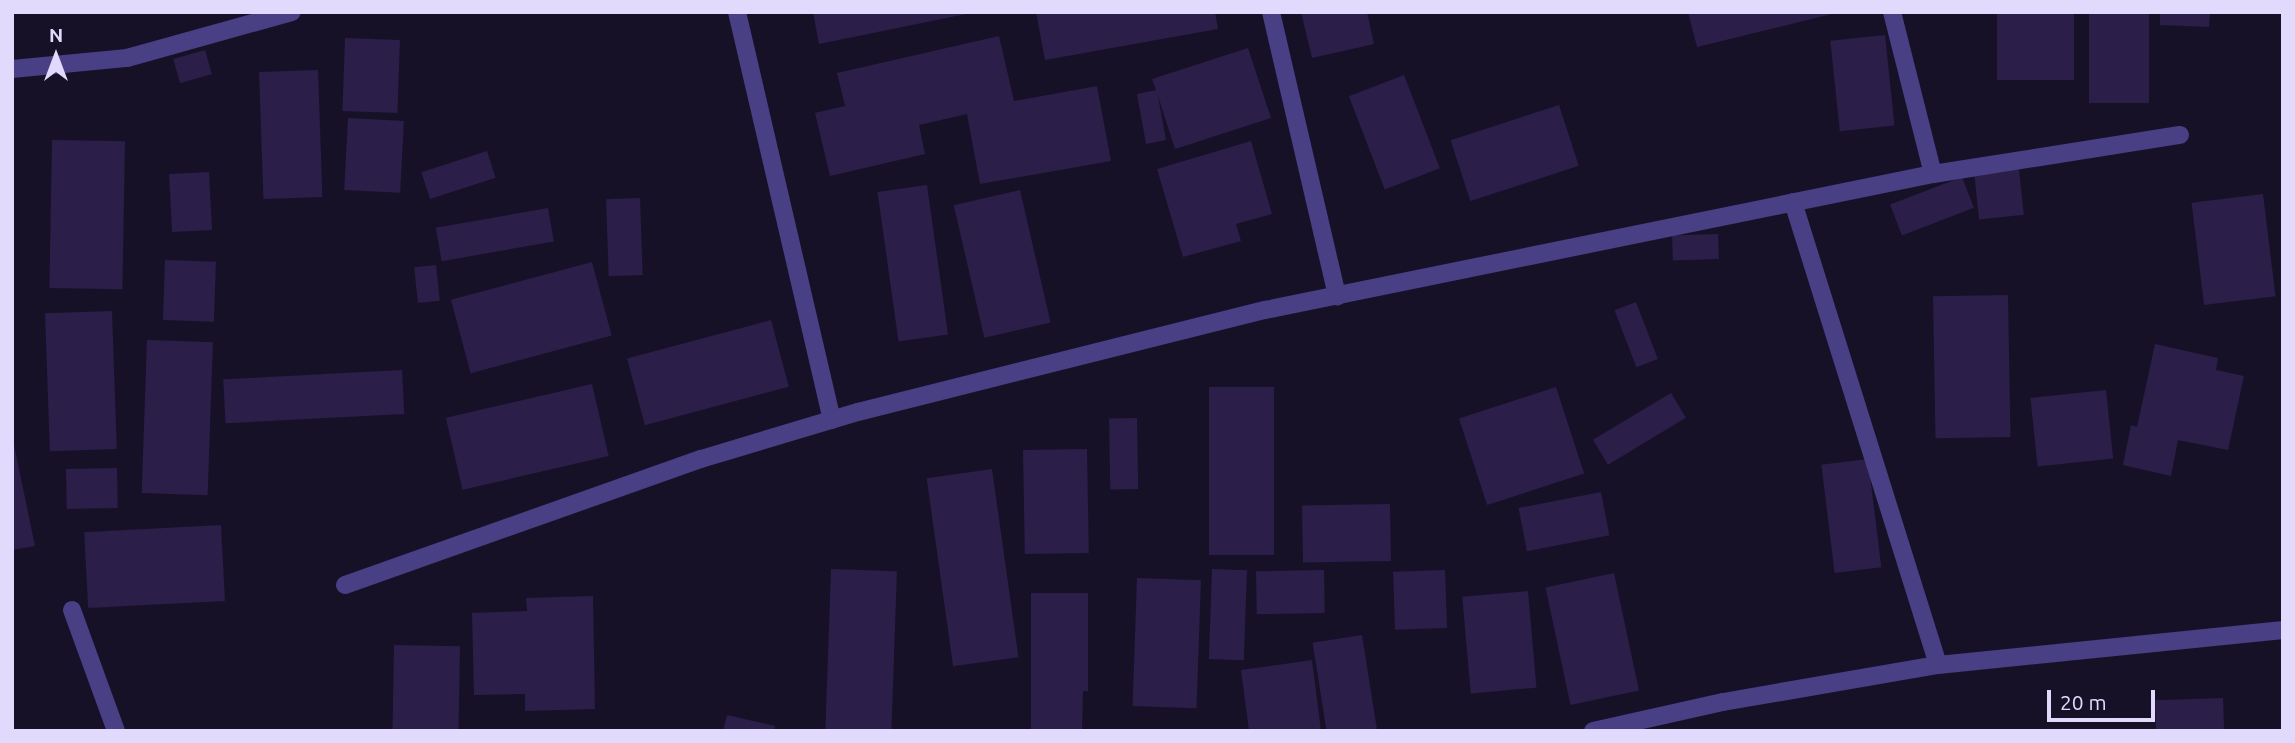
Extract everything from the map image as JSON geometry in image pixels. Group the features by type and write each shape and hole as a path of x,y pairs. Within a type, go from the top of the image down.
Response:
{"street":[{"path":"12,69 127,58 292,12"},
{"path":"737,12 832,420"},
{"path":"1271,12 1337,296"},
{"path":"1892,12 1933,174"},
{"path":"345,585 701,459 832,420 1337,296 1933,174 2180,135"},
{"path":"1793,202 1938,665"},
{"path":"72,610 116,731"},
{"path":"1593,731 1723,702 1938,665 2283,630"}],"building":[{"path":"813,12 971,12 971,13 819,44"},
{"path":"1036,12 1215,12 1218,29 1045,60"},
{"path":"1301,12 1367,12 1374,44 1312,58"},
{"path":"1688,12 1836,12 1836,13 1697,47"},
{"path":"1997,12 2074,12 2074,80 1997,80"},
{"path":"2089,12 2149,12 2149,103 2089,103"},
{"path":"2160,12 2210,12 2209,27 2160,25"},
{"path":"1885,35 1895,126 1840,131 1830,41"},
{"path":"999,36 1014,101 1097,86 1111,161 980,184 967,114 919,125 925,154 830,176 815,113 845,106 837,73"},
{"path":"345,38 400,40 397,113 342,111"},
{"path":"1248,48 1271,118 1175,149 1158,96 1166,140 1146,144 1137,94 1156,90 1152,79"},
{"path":"205,50 212,74 180,83 173,59"},
{"path":"318,70 322,197 263,199 259,72"},
{"path":"1404,75 1440,168 1385,190 1349,96"},
{"path":"1559,105 1579,166 1470,201 1451,140"},
{"path":"348,118 404,121 400,193 344,190"},
{"path":"52,140 125,141 122,289 49,288"},
{"path":"1251,141 1272,214 1236,224 1241,241 1183,257 1157,169"},
{"path":"487,151 496,178 430,199 421,172"},
{"path":"2019,169 2024,215 1979,219 1974,174"},
{"path":"209,172 212,230 172,232 169,174"},
{"path":"1962,177 1974,208 1902,235 1890,205"},
{"path":"927,185 948,335 899,341 877,192"},
{"path":"1020,190 1051,323 984,338 954,205"},
{"path":"2263,194 2276,296 2204,305 2192,203"},
{"path":"640,198 643,275 609,276 606,199"},
{"path":"548,208 554,241 442,261 436,228"},
{"path":"1718,234 1719,259 1673,261 1672,236"},
{"path":"165,260 216,262 214,322 163,320"},
{"path":"592,262 612,335 471,373 451,300"},
{"path":"436,265 440,301 418,303 414,267"},
{"path":"2008,295 2010,437 1935,438 1933,296"},
{"path":"1636,302 1658,359 1636,367 1615,310"},
{"path":"112,311 117,449 50,451 45,313"},
{"path":"771,320 789,387 645,425 627,359"},
{"path":"147,340 213,342 208,495 142,493"},
{"path":"2155,344 2218,358 2216,370 2244,376 2228,450 2178,440 2171,476 2123,465 2131,425 2137,427"},
{"path":"402,370 404,414 226,423 223,379"},
{"path":"592,384 609,456 462,490 446,418"},
{"path":"1209,387 1274,387 1274,555 1209,555"},
{"path":"1556,387 1584,474 1487,505 1459,419"},
{"path":"2106,390 2113,459 2038,467 2030,398"},
{"path":"1671,393 1686,418 1608,465 1593,440"},
{"path":"1109,418 1137,418 1138,489 1110,489"},
{"path":"12,435 35,546 12,550"},
{"path":"1087,449 1089,553 1025,554 1023,450"},
{"path":"1868,459 1881,567 1835,573 1821,465"},
{"path":"117,468 118,508 67,509 66,469"},
{"path":"992,469 1018,657 953,666 927,478"},
{"path":"1601,492 1609,535 1527,551 1519,508"},
{"path":"1390,504 1391,561 1303,563 1302,506"},
{"path":"221,525 225,601 88,608 84,532"},
{"path":"831,569 897,571 891,731 825,731"},
{"path":"1212,569 1247,570 1244,660 1209,659"},
{"path":"1324,570 1325,613 1257,614 1256,571"},
{"path":"1445,570 1447,628 1395,630 1393,572"},
{"path":"1614,573 1639,690 1570,705 1546,588"},
{"path":"1137,578 1201,580 1196,708 1133,706"},
{"path":"1528,591 1536,688 1471,693 1462,597"},
{"path":"1031,593 1088,593 1088,691 1083,691 1082,731 1031,731"},
{"path":"593,596 595,709 525,711 525,694 474,695 472,613 527,611 526,598"},
{"path":"1362,635 1377,729 1327,731 1313,643"},
{"path":"394,645 460,646 459,731 392,731"},
{"path":"1312,660 1321,731 1249,731 1241,670"},
{"path":"2223,698 2224,731 2156,731 2155,700"},
{"path":"727,715 775,726 774,731 723,731"}]}
